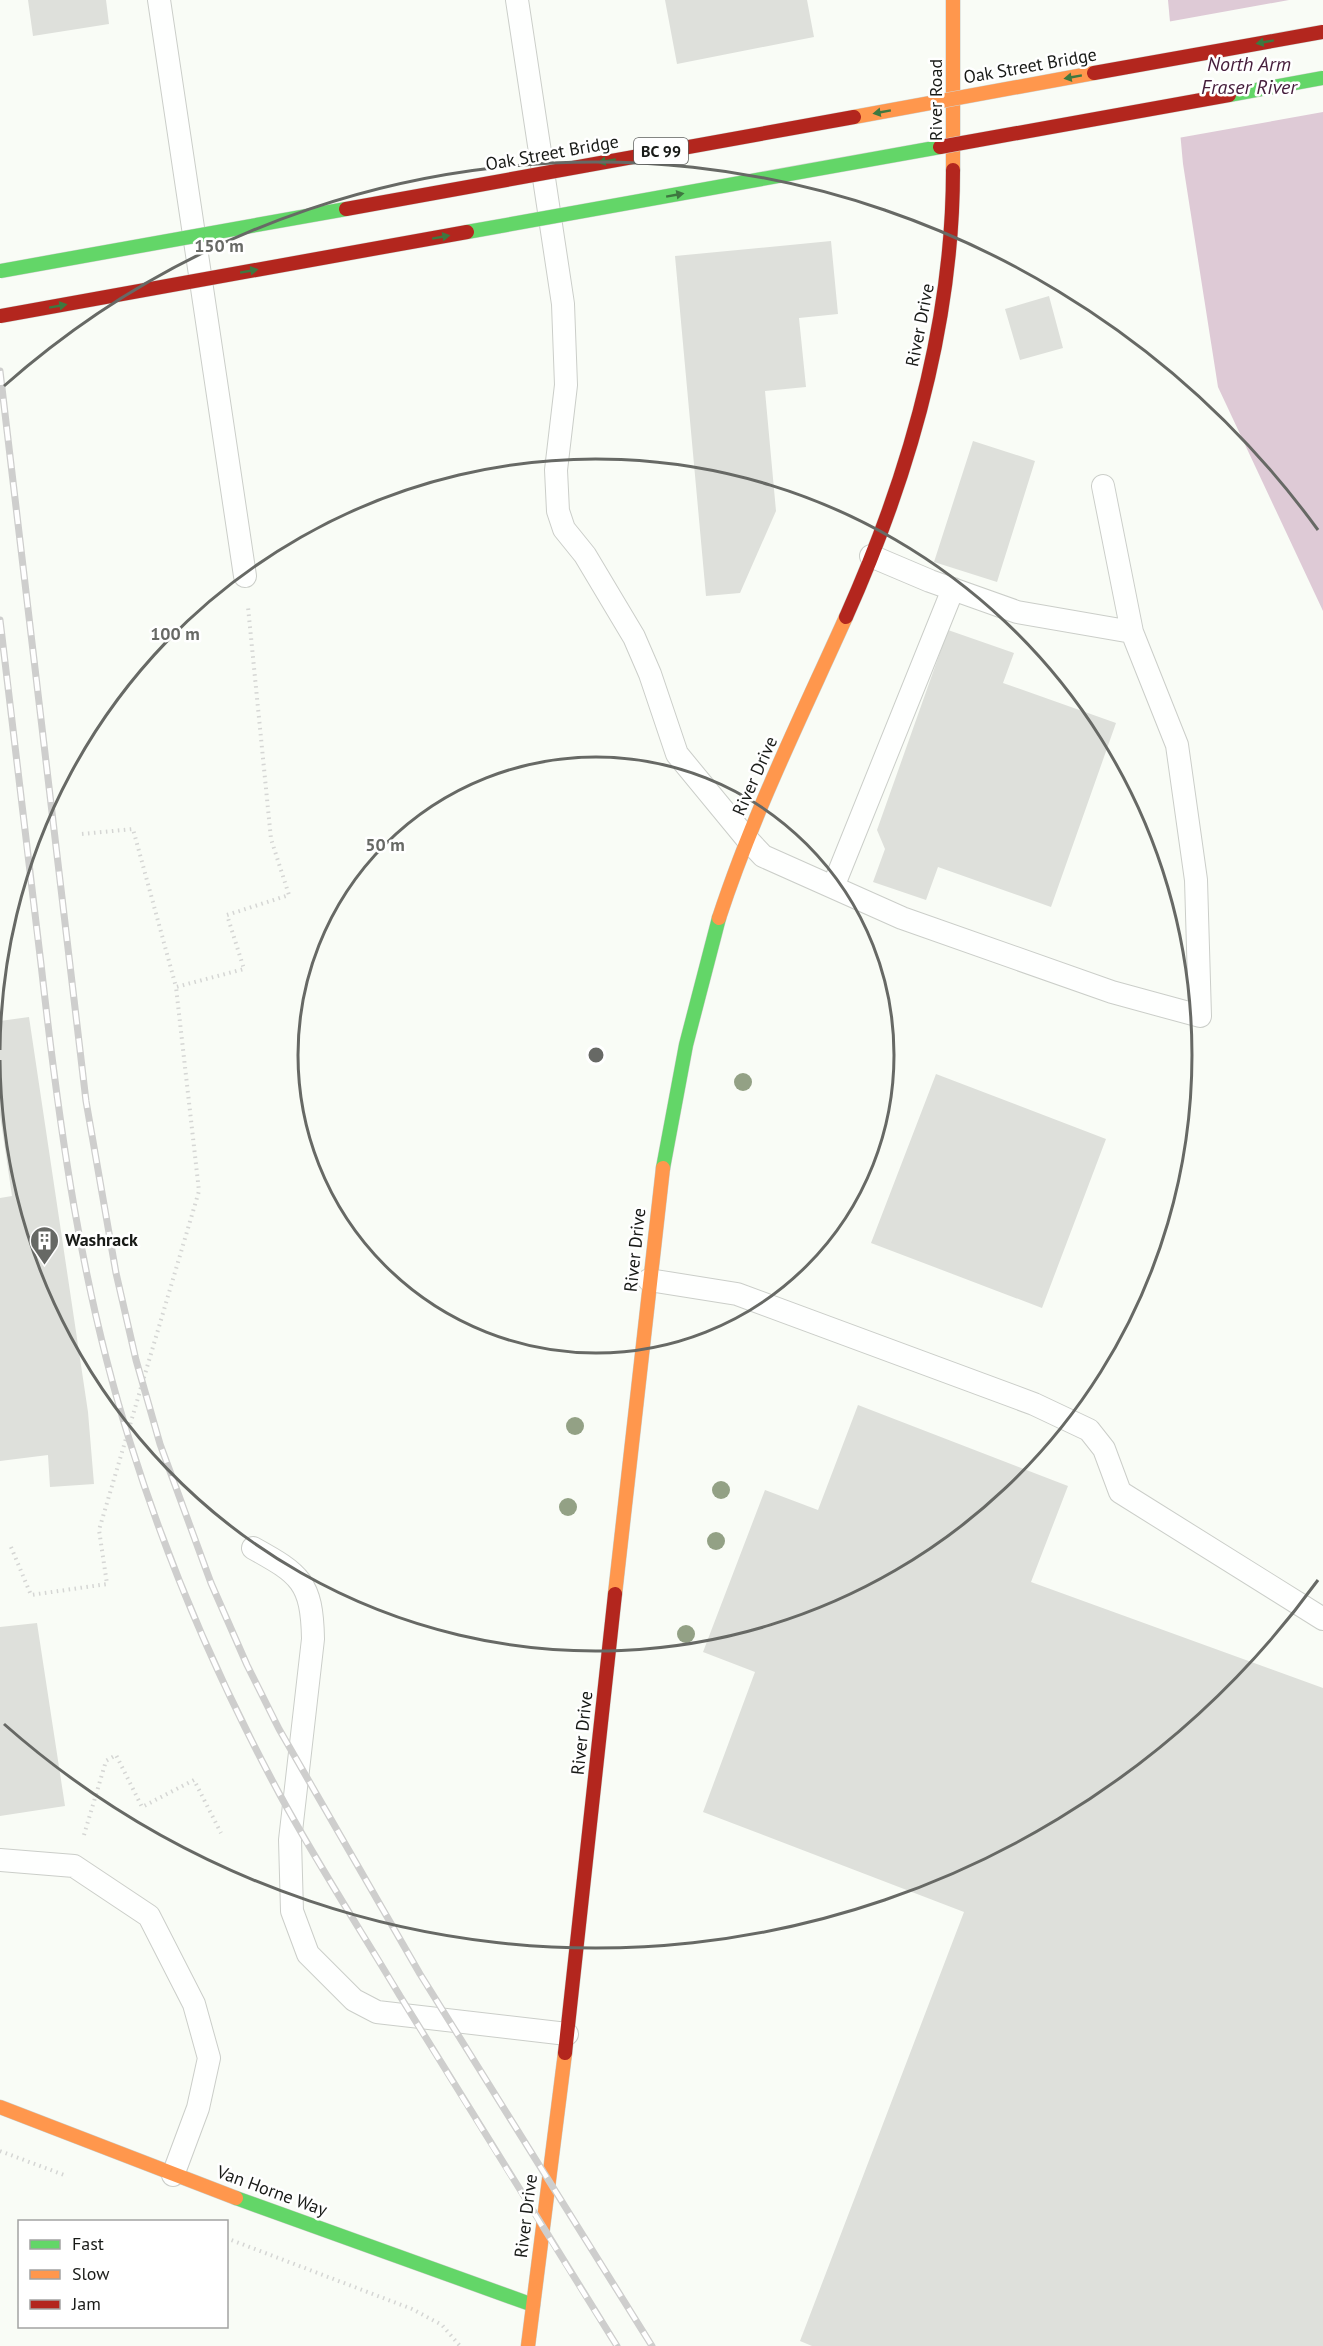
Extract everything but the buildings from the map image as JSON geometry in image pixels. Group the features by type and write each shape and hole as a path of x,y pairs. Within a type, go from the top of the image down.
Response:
{"main road":[{"name":"River Road","path":"952,0 954,34 953,201"},
{"name":"Oak Street Bridge","path":"0,271 1323,32"},
{"path":"0,316 1323,78"},
{"name":"River Drive","path":"528,2346 567,2034 649,1280 662,1171 680,1067 694,1004 717,925 747,839 871,556 909,452 940,329 953,201"},
{"name":"Van Horne Way","path":"0,2107 173,2175 533,2305"}],"lane":[{"path":"159,0 245,576"},
{"path":"517,0 565,335 566,385 555,480 558,511 564,529 590,563 634,637 650,674 677,754 763,856 902,918 1112,992 1200,1016 1196,880 1177,745 1132,633 1103,486"},
{"path":"871,556 1017,612 1132,633"},
{"path":"833,888 953,589"},
{"path":"649,1280 737,1294 1034,1404 1089,1430 1104,1449 1120,1492 1323,1619"},
{"path":"253,1548 288,1568 298,1578 307,1593 311,1606 314,1639 290,1852 292,1911 308,1954 354,2000 377,2012 567,2034"},
{"path":"0,1860 74,1866 150,1916 194,2004 209,2058 198,2108 173,2175"}],"path":[{"path":"176,987 244,969 227,915 289,895 271,838 245,576"},
{"path":"11,1547 31,1595 107,1584 99,1530 199,1191 176,987 133,829 82,834"},
{"path":"74,1866 106,1761 116,1755 142,1807 194,1780 221,1833"},
{"path":"228,2239 412,2309 442,2325 460,2346"}],"water":[{"name":"North Arm Fraser River","path":"1168,0 1323,0 1323,611 1218,387 1183,164"}],"pier":[{"path":"1289,0 1323,0 1323,112 1178,138 1167,22"}],"railway":[{"path":"0,371 86,1101 116,1273 136,1360 160,1444 211,1583 247,1665 279,1729 420,1974 652,2346"},
{"path":"0,620 56,1085 74,1206 98,1325 113,1384 161,1533 216,1666 294,1820 617,2346"}],"traffic: fast":[{"path":"1229,95 1323,78"},
{"path":"467,232 940,147"},
{"path":"0,271 346,209"},
{"path":"663,1168 686,1045 719,918"},
{"path":"236,2198 533,2305"}],"traffic: slow":[{"path":"953,0 953,170"},
{"path":"854,117 1094,73"},
{"path":"719,918 762,803 846,617"},
{"path":"615,1594 663,1168"},
{"path":"528,2346 565,2053"},
{"path":"0,2107 236,2198"}],"traffic: jam":[{"path":"1094,73 1323,32"},
{"path":"940,147 1229,95"},
{"path":"346,209 854,117"},
{"path":"846,617 889,510 908,455 923,399 936,343 945,286 951,228 953,170"},
{"path":"0,316 467,232"},
{"path":"565,2053 615,1594"}],"place":[{"name":"Washrack","path":"44,1266"}]}
